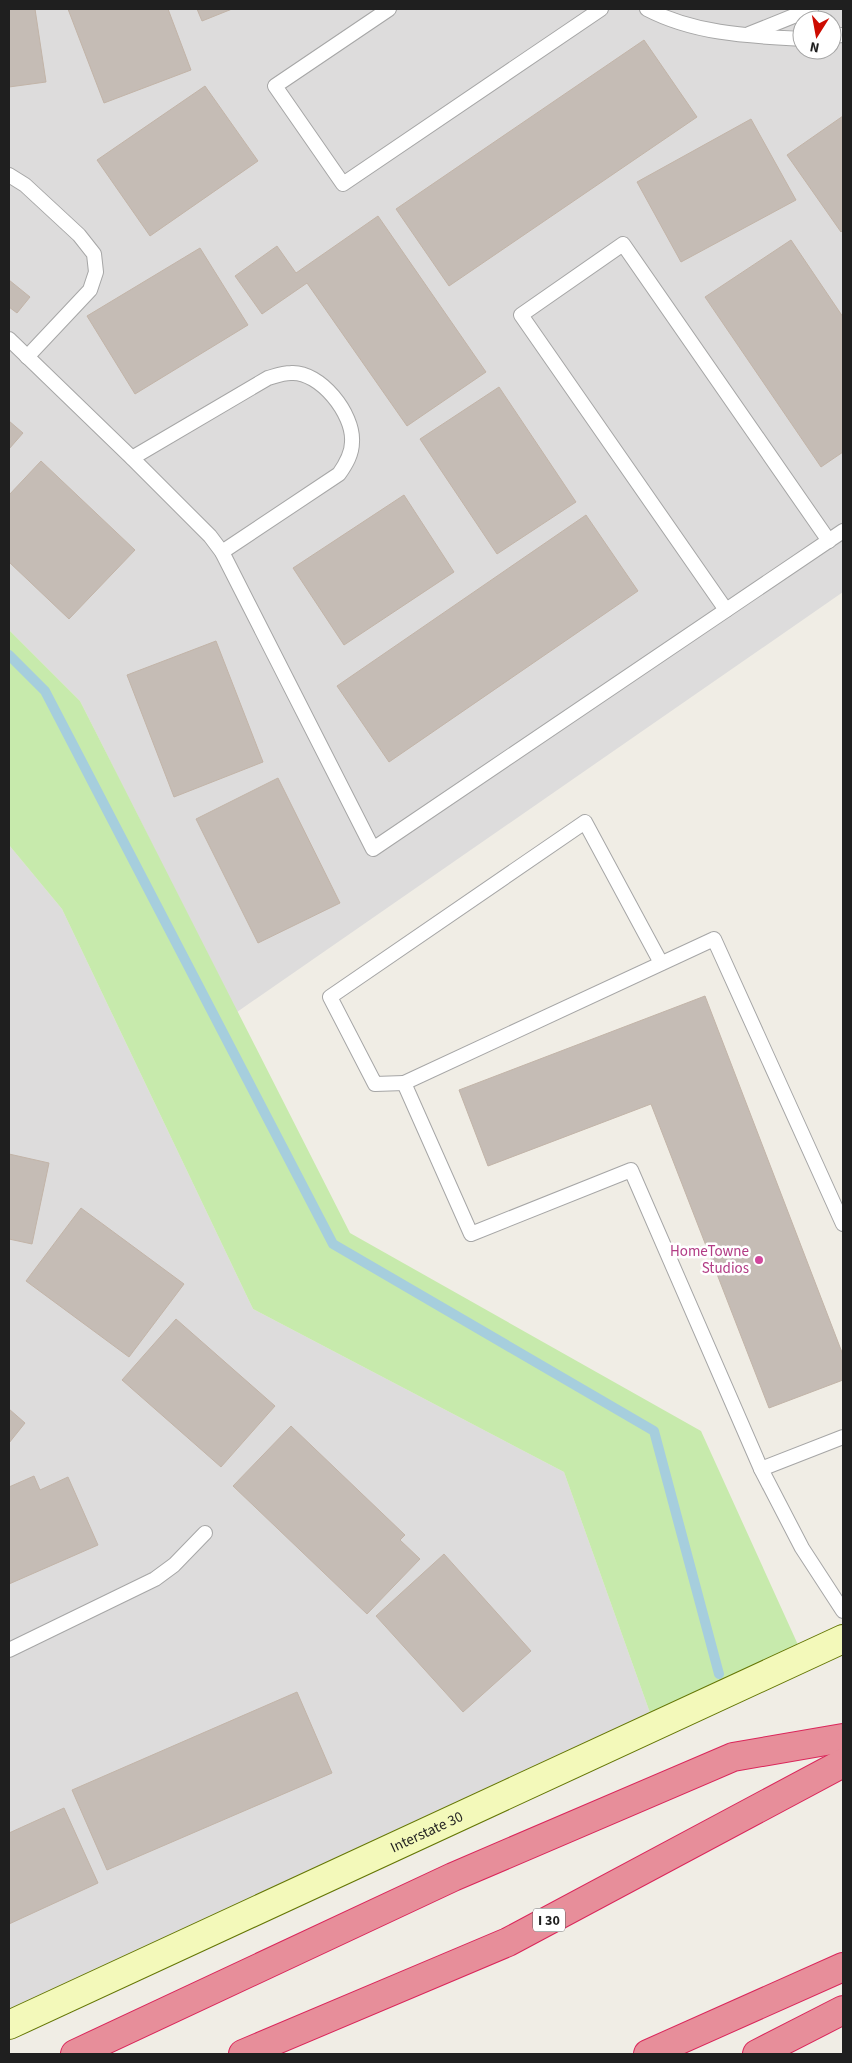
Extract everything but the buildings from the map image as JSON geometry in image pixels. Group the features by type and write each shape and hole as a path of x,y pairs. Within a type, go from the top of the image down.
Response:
{"highway":[{"path":"75,2054 453,1877 733,1757 843,1738"},
{"name":"I 30","path":"243,2054 508,1942 843,1763"},
{"path":"648,2054 843,1967"},
{"path":"757,2054 843,2010"}],"main road":[{"name":"Interstate 30","path":"9,2025 843,1640"}],"lane":[{"path":"388,9 275,86 343,184 601,9"},
{"path":"647,9 702,30 744,36 792,38"},
{"path":"744,36 810,9"},
{"path":"9,175 25,185 79,234 94,254 96,272 90,290 27,357"},
{"path":"726,610 521,315 623,244 829,541"},
{"path":"9,340 132,458 210,536 222,552 373,849 843,531"},
{"path":"132,458 268,378 292,372 312,378 329,391 350,423 352,442 348,459 339,474 222,552"},
{"path":"661,963 585,822 330,997 374,1084 404,1083 714,939 843,1224"},
{"path":"404,1083 471,1234 631,1170 761,1469 802,1548 843,1611"},
{"path":"761,1469 843,1437"},
{"path":"9,1650 155,1579 174,1565 205,1533"}],"shaded area":[{"path":"9,9 843,9 843,592 237,1012 80,701 9,630"},
{"path":"9,845 62,909 253,1309 564,1472 654,1724 9,2015"}],"green space":[{"path":"9,630 80,701 350,1233 701,1431 804,1658 654,1724 564,1472 253,1309 62,909 9,845"}],"waterway":[{"path":"9,655 45,691 333,1244 654,1431 719,1674"}],"place":[{"name":"HomeTowne Studios","path":"759,1260"}]}
